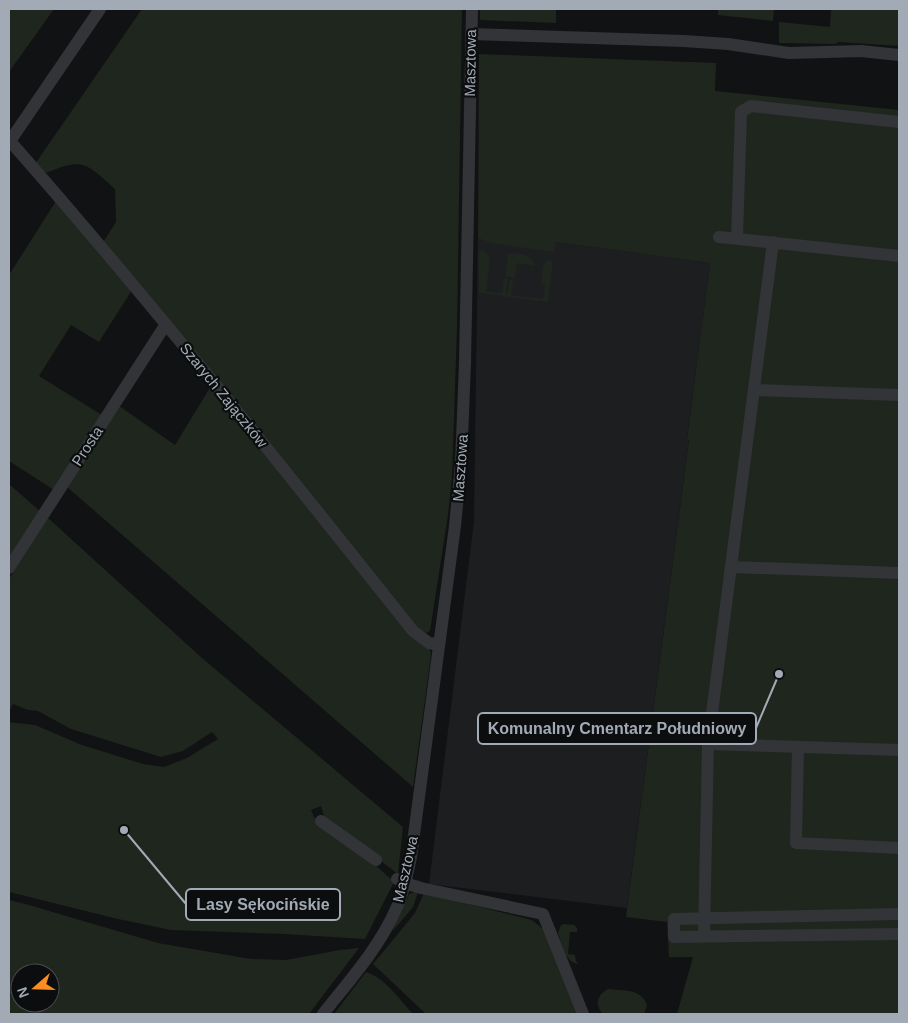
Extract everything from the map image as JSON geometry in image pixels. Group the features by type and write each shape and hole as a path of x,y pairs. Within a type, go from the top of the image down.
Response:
{"street":[{"path":"9,140 100,9"},
{"name":"Masztowa","path":"323,1014 368,966 390,920 401,881 411,857 455,526 463,439 472,9"},
{"path":"471,34 684,40 790,53 861,51 899,55"},
{"path":"737,238 741,112 751,106 899,122"},
{"name":"Szarych Zajączków","path":"9,140 166,324 413,631 429,643 439,645"},
{"path":"719,237 899,256"},
{"path":"704,937 708,744 773,242"},
{"name":"Prosta","path":"9,568 166,324"},
{"path":"754,390 899,395"},
{"path":"731,567 899,573"},
{"path":"708,744 899,750"},
{"path":"798,747 796,843 899,848"},
{"path":"321,821 376,860"},
{"path":"401,881 543,914 583,1014"},
{"path":"899,914 674,919 674,937 899,934"}],"shaded area":[{"path":"9,9 54,9 9,72"},
{"path":"142,9 462,9 457,328 452,476 448,515 430,631 426,633 415,627 103,242 116,222 115,189 88,167 74,164 41,175 35,164"},
{"path":"480,9 556,9 556,23 480,20"},
{"path":"718,9 774,9 773,21 718,15"},
{"path":"831,9 899,9 899,46 839,42 835,44 779,43 779,22 830,27"},
{"path":"479,54 716,63 715,91 899,110 899,1014 677,1014 693,957 669,957 667,922 626,917 689,440 687,439 710,263 556,242 554,252 491,243 478,238"},
{"path":"56,201 132,290 99,342 71,325 39,376 102,415 54,490 9,461 9,275"},
{"path":"478,231 710,263 687,438 689,439 627,908 429,884 474,521"},
{"path":"478,251 484,251 490,257 486,291 502,293 504,279 508,279 507,294 510,280 513,280 511,295 543,299 545,285 541,284 543,266 547,260 553,261 548,302 479,293"},
{"path":"508,253 528,256 535,266 517,263 515,278 505,276"},
{"path":"211,386 428,647 431,653 430,663 413,787 67,487 118,405 175,445"},
{"path":"9,484 41,512 9,562"},
{"path":"48,518 202,658 403,827 398,874 325,819 321,806 311,810 318,825 362,853 394,882 365,939 171,930 9,892 9,722 35,725 82,745 143,764 164,767 187,758 218,739 212,732 183,751 161,757 71,729 38,711 28,710 13,704 9,711 9,579"},
{"path":"418,892 413,907 392,932 409,894"},
{"path":"424,893 532,920 543,929 577,1014 426,1014 373,964 415,913"},
{"path":"9,900 158,943 251,959 286,960 359,948 309,1014 9,1014"},
{"path":"561,925 574,925 577,928 577,932 570,932 568,954 575,955 578,964 570,960 561,943 558,933"},
{"path":"366,972 386,984 413,1014 334,1014"},
{"path":"608,989 636,993 647,1005 644,1014 603,1014 598,1007 598,1000 601,994"}],"place":[{"name":"Komunalny Cmentarz Południowy","path":"779,674"},
{"name":"Lasy Sękocińskie","path":"124,830"}]}
